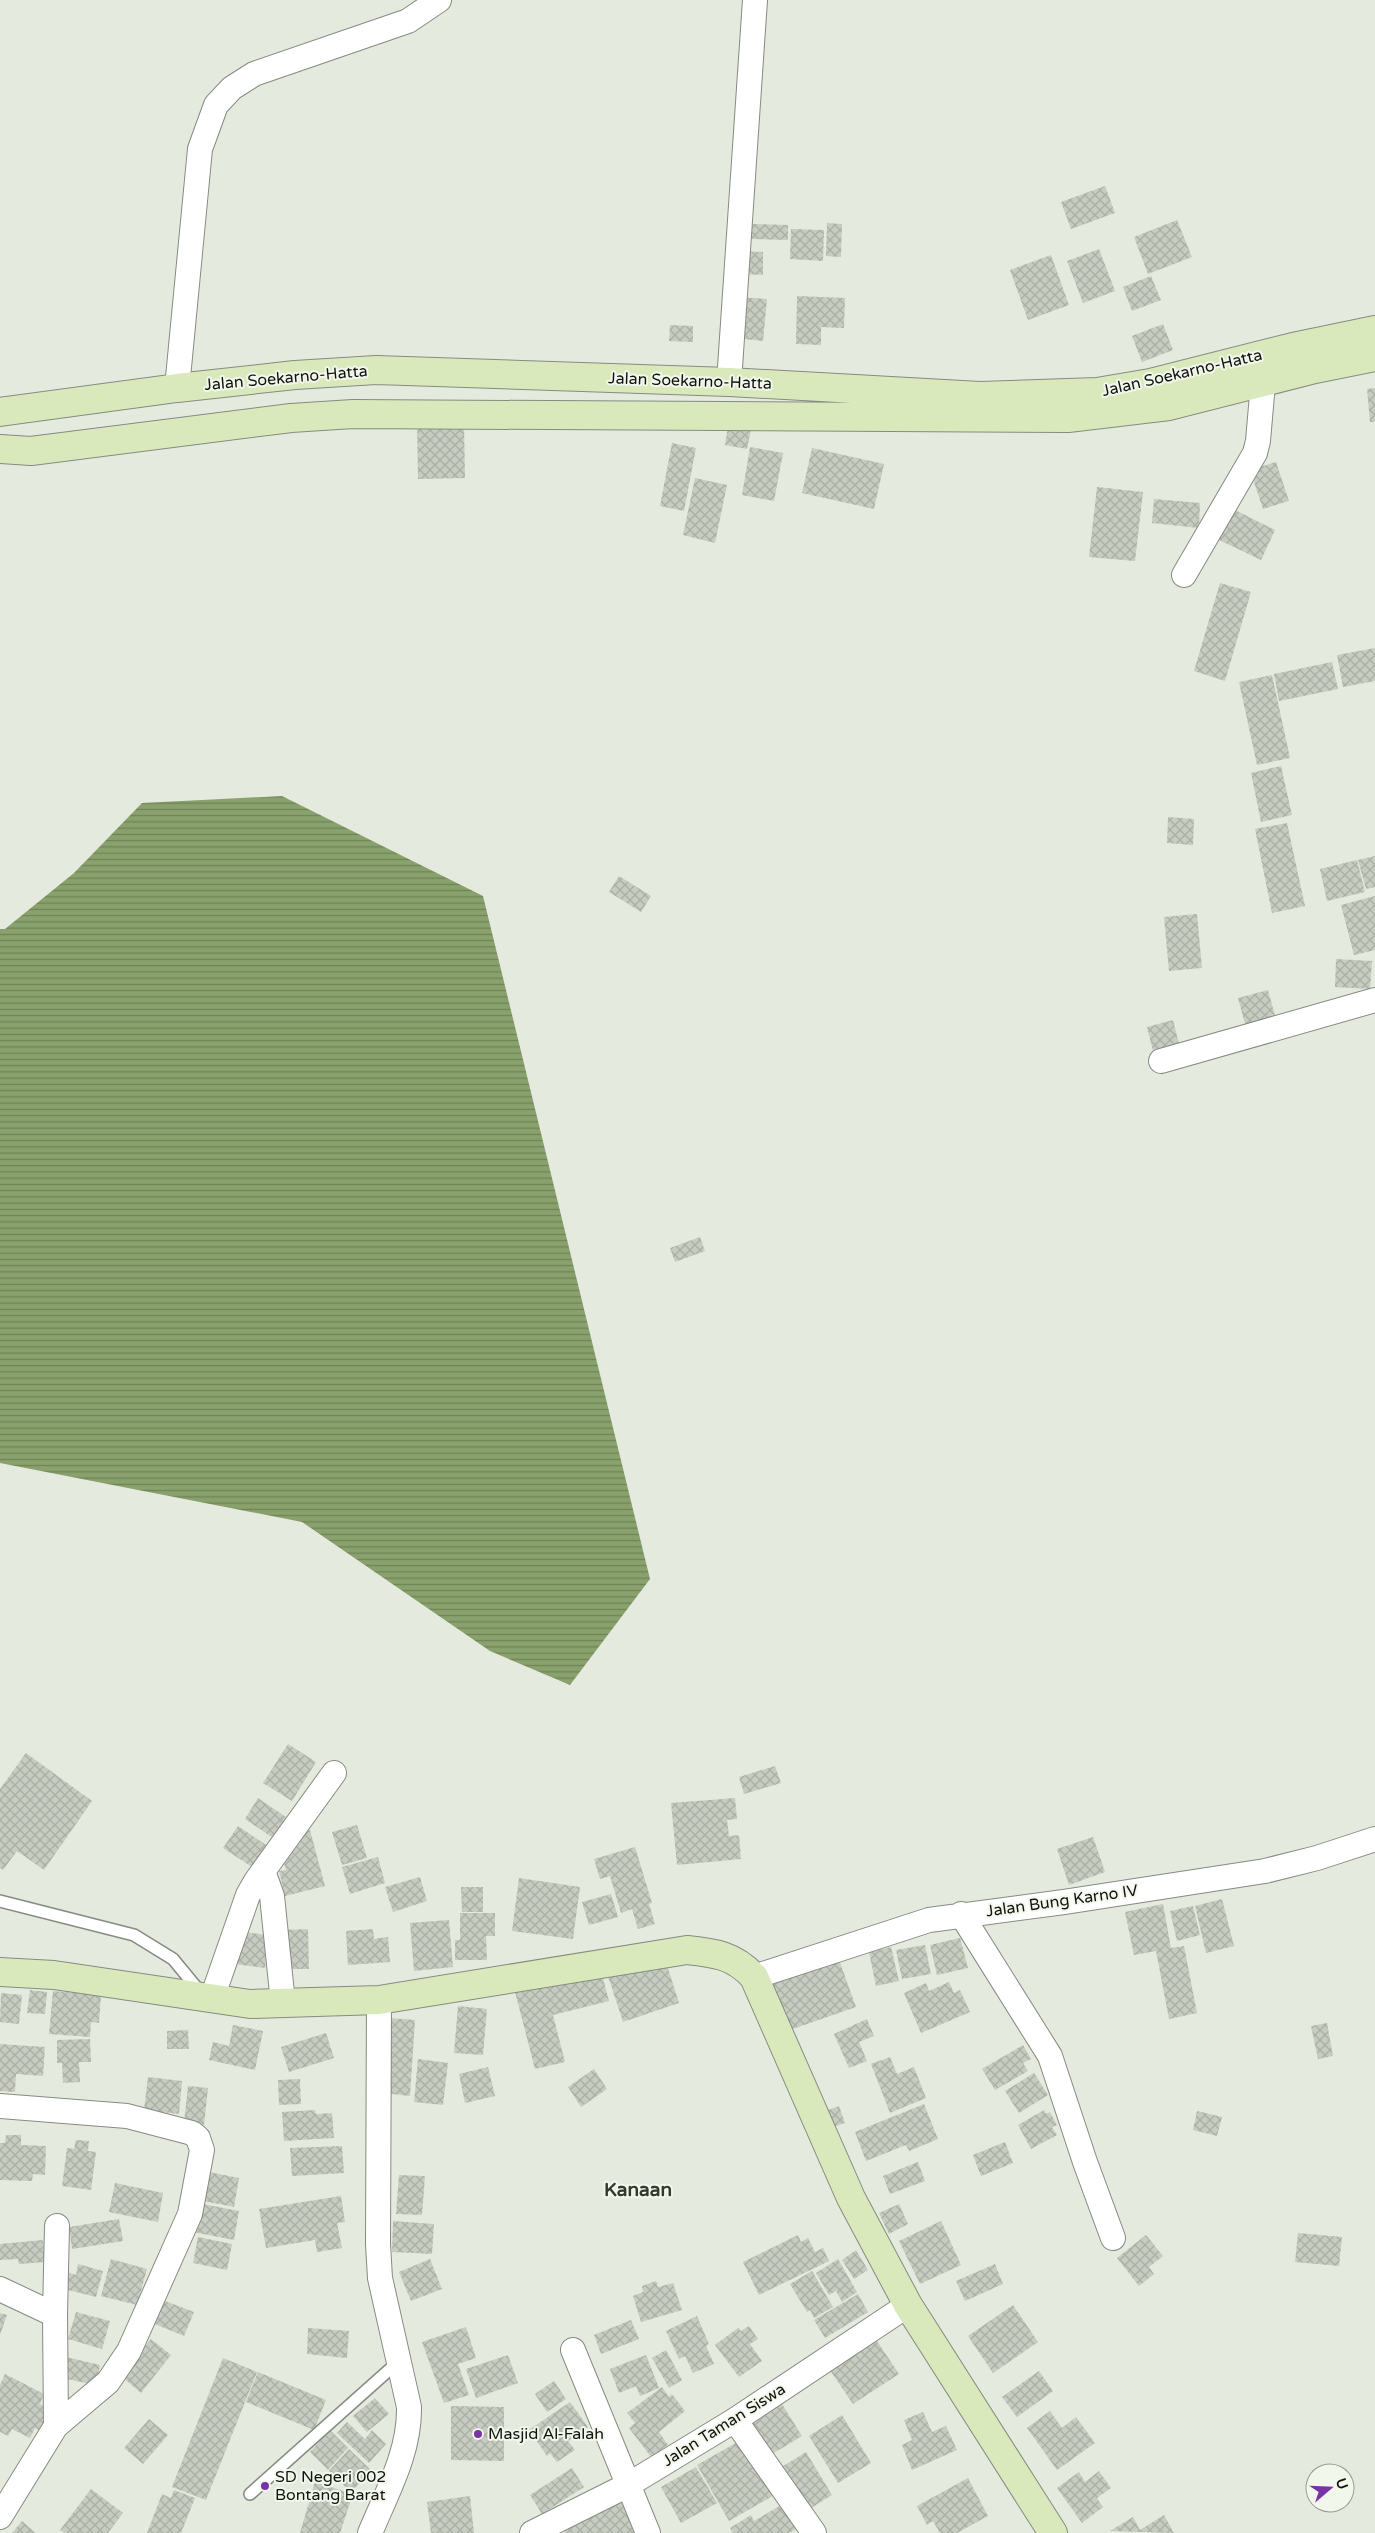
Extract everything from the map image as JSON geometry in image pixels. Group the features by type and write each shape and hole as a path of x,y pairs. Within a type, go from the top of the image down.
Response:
{"main road":[{"name":"Jalan Soekarno-Hatta","path":"0,449 30,451 291,418 353,414 1029,407 1150,383 1293,347 1375,330"},
{"name":"Jalan Soekarno-Hatta","path":"1029,407 1068,418 1169,406 1315,369 1375,357"},
{"name":"Jalan Soekarno-Hatta","path":"0,412 177,388 295,375 376,370 728,382 977,408"},
{"path":"0,1972 54,1975 250,2004 379,2000 687,1950 729,1957 743,1965 754,1977 851,2198 908,2305 1053,2533"}],"street":[{"path":"177,388 200,149 216,105 232,88 254,74 408,21 439,0"},
{"path":"728,382 755,0"},
{"path":"1184,575 1255,452 1258,441 1262,383"},
{"path":"1161,1061 1375,1000"},
{"path":"208,1997 248,1894 334,1773"},
{"name":"Jalan Bung Karno IV","path":"754,1977 902,1927 962,1914 1064,1902 1264,1871 1318,1858 1375,1839"},
{"path":"263,1871 272,1896 283,2003"},
{"path":"962,1914 1050,2056 1085,2162 1113,2238"},
{"path":"370,2533 406,2447 409,2427 409,2407 380,2278 378,2244 379,2000"},
{"path":"0,2106 127,2116 192,2133 198,2138 202,2150 190,2214 129,2351 108,2382 56,2426 0,2517"},
{"path":"56,2426 55,2315 57,2226"},
{"path":"0,2289 55,2315"},
{"name":"Jalan Taman Siswa","path":"532,2533 628,2485 735,2420 908,2305"},
{"path":"573,2350 648,2533"},
{"path":"735,2420 814,2533"}],"lane":[{"path":"0,1901 134,1935 173,1959 208,1997"},
{"path":"250,2494 398,2362"}],"shaded area":[{"path":"282,796 483,896 650,1579 570,1685 490,1651 302,1522 0,1463 0,929 5,929 74,873 142,803"}],"building":[{"path":"1105,186 1115,213 1071,229 1061,202"},
{"path":"1177,220 1192,257 1148,274 1134,237"},
{"path":"827,223 842,224 841,257 826,256"},
{"path":"751,224 788,225 788,240 750,239"},
{"path":"791,229 824,230 823,261 790,259"},
{"path":"1099,249 1115,291 1083,303 1067,261"},
{"path":"740,251 763,252 763,275 739,274"},
{"path":"1051,255 1069,305 1028,320 1010,270"},
{"path":"1151,276 1161,300 1132,311 1123,287"},
{"path":"797,296 845,298 844,328 821,327 821,345 796,344"},
{"path":"739,297 767,299 763,341 735,338"},
{"path":"1163,324 1173,350 1142,362 1132,336"},
{"path":"670,325 693,326 693,342 669,341"},
{"path":"1375,388 1375,422 1370,422 1367,389"},
{"path":"464,422 465,478 418,479 417,423"},
{"path":"728,426 751,430 747,449 725,445"},
{"path":"672,443 696,448 684,511 660,506"},
{"path":"750,447 783,453 774,501 742,495"},
{"path":"812,448 884,464 874,509 802,493"},
{"path":"1276,462 1289,501 1263,509 1250,470"},
{"path":"695,478 727,485 715,543 683,535"},
{"path":"1097,487 1143,492 1135,561 1089,557"},
{"path":"1154,499 1200,503 1199,528 1152,523"},
{"path":"1229,507 1275,530 1261,560 1215,538"},
{"path":"1220,583 1251,592 1225,681 1194,671"},
{"path":"1375,648 1375,681 1343,687 1337,655"},
{"path":"1332,662 1338,689 1279,701 1274,674"},
{"path":"1272,675 1290,758 1257,765 1239,682"},
{"path":"1281,766 1292,815 1261,822 1251,773"},
{"path":"1168,817 1194,819 1193,845 1167,843"},
{"path":"1287,823 1305,906 1272,913 1255,829"},
{"path":"1375,856 1375,887 1366,889 1358,860"},
{"path":"1357,860 1365,892 1327,901 1320,869"},
{"path":"619,876 651,896 641,912 609,892"},
{"path":"1375,896 1375,950 1354,955 1341,905"},
{"path":"1197,914 1202,968 1169,971 1164,917"},
{"path":"1336,959 1372,961 1370,989 1335,987"},
{"path":"1268,990 1277,1023 1247,1031 1238,998"},
{"path":"1173,1020 1180,1048 1154,1055 1147,1027"},
{"path":"700,1237 705,1251 675,1262 670,1248"},
{"path":"288,1744 316,1762 292,1801 263,1783"},
{"path":"26,1753 92,1801 44,1870 17,1851 3,1870 0,1868 0,1789"},
{"path":"775,1766 781,1783 744,1794 739,1777"},
{"path":"258,1798 286,1817 273,1838 245,1819"},
{"path":"735,1798 737,1819 727,1820 729,1836 739,1835 741,1859 677,1865 671,1803"},
{"path":"357,1825 367,1858 342,1865 332,1832"},
{"path":"238,1826 266,1845 252,1867 223,1848"},
{"path":"310,1830 325,1886 285,1896 279,1871 286,1870 281,1852 293,1834"},
{"path":"1093,1837 1105,1872 1069,1885 1057,1849"},
{"path":"635,1847 652,1903 649,1904 655,1924 638,1929 632,1909 621,1913 610,1876 600,1879 594,1859"},
{"path":"378,1857 385,1883 350,1894 342,1867"},
{"path":"420,1877 427,1901 393,1912 385,1887"},
{"path":"519,1878 580,1887 573,1939 512,1931"},
{"path":"461,1887 483,1887 483,1912 462,1912"},
{"path":"611,1894 618,1917 589,1925 582,1902"},
{"path":"1222,1899 1234,1946 1206,1953 1195,1906"},
{"path":"1163,1904 1171,1948 1184,1946 1197,2013 1169,2019 1156,1951 1134,1955 1125,1912"},
{"path":"1193,1906 1200,1935 1177,1941 1170,1911"},
{"path":"460,1913 495,1913 495,1936 486,1936 487,1960 455,1960 455,1940 460,1940"},
{"path":"449,1920 453,1967 414,1971 410,1923"},
{"path":"308,1929 309,1969 283,1969 283,1930"},
{"path":"373,1929 374,1939 388,1937 390,1962 348,1965 346,1931"},
{"path":"238,1931 268,1935 265,1968 234,1964"},
{"path":"960,1938 968,1968 937,1975 930,1945"},
{"path":"925,1945 931,1974 902,1979 896,1950"},
{"path":"891,1947 899,1981 876,1986 869,1952"},
{"path":"838,1957 856,2007 784,2032 767,1983"},
{"path":"666,1962 679,2003 623,2022 608,1976"},
{"path":"601,1971 609,2001 553,2015 565,2062 535,2069 515,1992"},
{"path":"949,1982 954,1993 960,1990 970,2012 921,2033 904,1993 926,1983 929,1991"},
{"path":"30,1990 47,1992 45,2014 27,2013"},
{"path":"53,1991 101,1995 99,2023 91,2022 90,2037 49,2034"},
{"path":"1,1993 22,1995 19,2024 0,2022"},
{"path":"458,2006 487,2009 483,2055 454,2053"},
{"path":"389,2018 415,2020 410,2096 383,2093"},
{"path":"867,2019 874,2036 859,2042 867,2061 849,2068 834,2034"},
{"path":"1327,2023 1333,2056 1318,2059 1311,2026"},
{"path":"233,2025 263,2031 255,2070 209,2060 213,2042 229,2046"},
{"path":"188,2030 189,2049 167,2049 167,2031"},
{"path":"326,2033 334,2058 289,2072 281,2047"},
{"path":"90,2039 91,2062 79,2062 80,2082 63,2083 62,2063 57,2063 57,2040"},
{"path":"0,2044 45,2047 43,2076 16,2074 15,2092 0,2091"},
{"path":"1023,2045 1031,2059 1023,2063 1028,2071 995,2090 982,2069"},
{"path":"890,2057 897,2074 914,2067 926,2098 890,2113 871,2064"},
{"path":"418,2059 448,2063 443,2105 414,2102"},
{"path":"488,2067 495,2096 465,2103 459,2074"},
{"path":"594,2069 607,2089 581,2107 568,2087"},
{"path":"1034,2073 1048,2095 1019,2113 1005,2091"},
{"path":"148,2077 182,2081 179,2114 144,2110"},
{"path":"300,2079 301,2104 279,2105 278,2080"},
{"path":"188,2086 208,2088 204,2125 184,2123"},
{"path":"924,2104 938,2139 909,2151 906,2145 866,2161 855,2132"},
{"path":"839,2106 845,2123 824,2130 818,2114"},
{"path":"315,2110 316,2114 332,2113 334,2138 284,2141 282,2112"},
{"path":"1044,2110 1046,2114 1050,2112 1057,2125 1052,2127 1057,2135 1031,2149 1018,2125"},
{"path":"1197,2111 1222,2117 1217,2136 1193,2130"},
{"path":"6,2135 21,2135 21,2145 46,2146 45,2175 33,2174 32,2181 0,2180 0,2143 5,2143"},
{"path":"76,2140 89,2141 88,2151 96,2152 91,2190 62,2186 67,2148 74,2149"},
{"path":"1005,2142 1013,2163 981,2176 973,2155"},
{"path":"342,2146 344,2173 292,2176 290,2148"},
{"path":"918,2162 925,2181 890,2194 883,2176"},
{"path":"204,2171 239,2178 234,2207 198,2200"},
{"path":"399,2175 425,2176 422,2215 396,2214"},
{"path":"115,2183 163,2193 158,2222 109,2212"},
{"path":"341,2196 345,2222 337,2223 342,2248 317,2252 315,2240 266,2248 259,2209"},
{"path":"198,2203 239,2211 234,2240 193,2232"},
{"path":"899,2204 908,2224 889,2234 879,2213"},
{"path":"119,2219 123,2241 72,2249 69,2227"},
{"path":"393,2221 434,2224 432,2254 392,2252"},
{"path":"941,2221 961,2265 920,2284 899,2241"},
{"path":"1298,2233 1342,2237 1339,2266 1295,2262"},
{"path":"798,2235 801,2242 808,2238 815,2252 823,2248 829,2261 759,2295 743,2262"},
{"path":"1146,2235 1163,2256 1149,2267 1154,2274 1139,2286 1117,2258"},
{"path":"198,2237 232,2244 227,2270 193,2263"},
{"path":"43,2240 45,2262 19,2264 18,2259 0,2260 0,2244"},
{"path":"856,2250 868,2270 854,2279 842,2260"},
{"path":"111,2259 147,2269 137,2305 101,2296"},
{"path":"430,2259 442,2289 411,2301 399,2272"},
{"path":"838,2259 857,2292 842,2302 836,2291 829,2295 816,2273"},
{"path":"78,2264 103,2271 96,2297 60,2288 64,2271 76,2275"},
{"path":"995,2264 1003,2284 965,2301 956,2281"},
{"path":"812,2271 833,2307 814,2318 810,2310 807,2312 790,2284"},
{"path":"656,2281 658,2287 673,2283 682,2310 641,2322 633,2296 643,2292 642,2286"},
{"path":"858,2294 868,2312 825,2338 814,2320"},
{"path":"160,2299 194,2312 184,2336 150,2322"},
{"path":"1013,2305 1038,2342 993,2373 968,2336"},
{"path":"76,2312 110,2321 102,2349 68,2339"},
{"path":"0,2313 7,2315 0,2335"},
{"path":"697,2316 709,2344 706,2346 714,2364 693,2373 685,2356 679,2359 666,2331"},
{"path":"631,2320 639,2339 601,2354 594,2335"},
{"path":"749,2326 758,2339 750,2344 762,2361 739,2377 715,2345 738,2328 741,2331"},
{"path":"466,2327 476,2358 458,2364 469,2395 444,2403 422,2342"},
{"path":"308,2328 349,2331 347,2358 307,2354"},
{"path":"875,2338 899,2374 853,2404 829,2369"},
{"path":"151,2339 171,2355 141,2393 121,2376"},
{"path":"666,2350 682,2380 669,2388 652,2358"},
{"path":"508,2355 518,2383 476,2398 466,2369"},
{"path":"646,2355 659,2388 640,2396 636,2386 619,2393 610,2369"},
{"path":"66,2357 100,2365 96,2385 62,2378"},
{"path":"223,2358 257,2372 206,2500 172,2487"},
{"path":"1039,2371 1053,2391 1017,2417 1002,2397"},
{"path":"258,2372 326,2400 314,2430 246,2402"},
{"path":"5,2374 44,2394 40,2404 51,2410 40,2431 35,2428 30,2438 12,2429 8,2436 0,2432 0,2385"},
{"path":"554,2381 566,2399 547,2412 535,2394"},
{"path":"662,2387 669,2397 672,2394 685,2411 659,2432 668,2445 651,2457 629,2428 635,2423 627,2413"},
{"path":"375,2398 389,2414 367,2432 353,2416"},
{"path":"570,2402 588,2427 568,2441 575,2450 557,2462 550,2453 547,2456 529,2430"},
{"path":"782,2404 802,2436 769,2456 750,2424"},
{"name":"Masjid Al-Falah","path":"451,2406 504,2407 504,2461 451,2460"},
{"path":"1050,2411 1062,2428 1076,2417 1095,2443 1057,2470 1027,2428"},
{"path":"923,2412 932,2432 946,2426 957,2450 912,2470 902,2445 912,2440 904,2420"},
{"path":"842,2415 871,2463 838,2483 809,2436"},
{"path":"149,2419 168,2435 143,2464 124,2448"},
{"path":"347,2422 365,2439 372,2430 386,2444 369,2463 337,2433"},
{"path":"330,2430 348,2448 328,2470 310,2452"},
{"path":"741,2440 773,2496 729,2521 697,2465"},
{"path":"349,2449 372,2471 351,2492 329,2471"},
{"path":"806,2452 832,2495 803,2513 777,2470"},
{"path":"696,2467 717,2503 681,2523 661,2487"},
{"path":"572,2468 584,2487 542,2514 530,2495"},
{"path":"1099,2471 1111,2488 1097,2498 1103,2507 1082,2523 1057,2488 1079,2472 1085,2482"},
{"path":"968,2478 988,2516 957,2533 940,2533 933,2521 927,2525 917,2506"},
{"path":"315,2482 353,2494 340,2533 300,2533"},
{"path":"91,2489 123,2513 108,2533 65,2533 60,2530"},
{"path":"174,2490 195,2498 181,2533 147,2533 162,2494 171,2498"},
{"path":"470,2496 474,2533 431,2533 427,2502"},
{"path":"621,2500 628,2517 633,2515 638,2533 565,2533 562,2525"},
{"path":"783,2504 798,2528 789,2533 733,2533 730,2528 751,2515 754,2521"},
{"path":"1164,2515 1174,2533 1110,2531 1133,2517 1140,2530"},
{"path":"22,2521 36,2533 12,2533"}],"place":[{"name":"Masjid Al-Falah","path":"478,2434"},
{"name":"SD Negeri 002 Bontang Barat","path":"265,2486"}],"district":[{"name":"Kanaan","path":"638,2190"}]}
